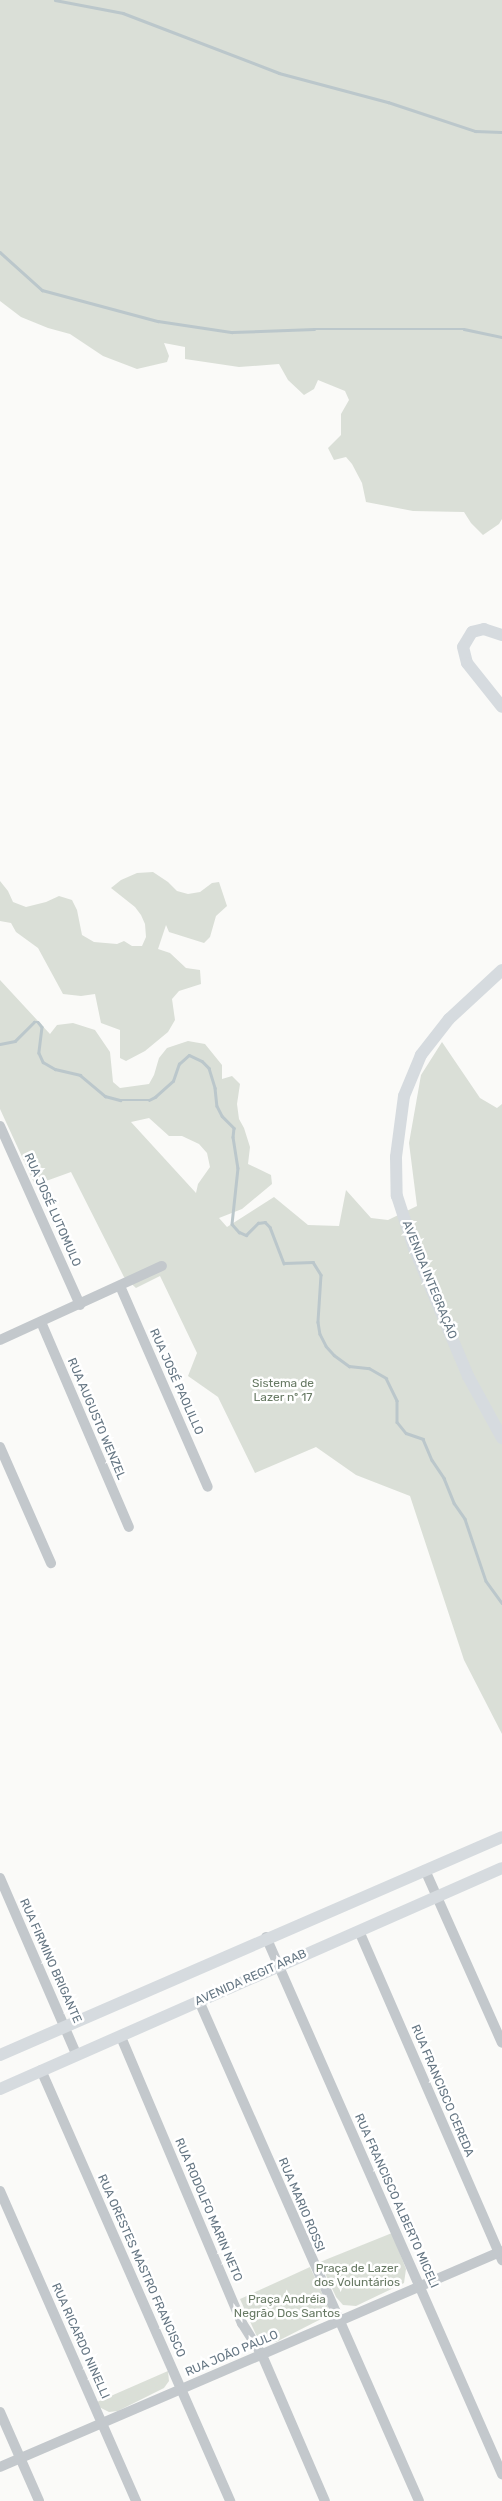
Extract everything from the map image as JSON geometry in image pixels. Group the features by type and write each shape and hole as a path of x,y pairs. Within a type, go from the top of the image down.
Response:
{"main road":[{"path":"502,635 484,629 472,632 463,647 467,663 502,707"},
{"name":"AVENIDA INTEGRAÇÃO","path":"502,970 449,1019 421,1054 404,1096 396,1157 397,1196 414,1248 468,1376 502,1438"},
{"path":"0,2055 266,1937 502,1837"},
{"name":"AVENIDA REGIT ARAB","path":"0,2089 502,1868"}],"street":[{"name":"RUA JOSÉ LUTOMULO","path":"0,1126 80,1304"},
{"path":"1,1338 41,1322 162,1266"},
{"name":"RUA JOSÉ PAOLILLO","path":"120,1286 208,1487"},
{"name":"RUA AUGUSTO WENZEL","path":"41,1322 129,1527"},
{"path":"0,1447 51,1563"},
{"path":"425,1870 502,2043"},
{"name":"RUA FIRMINO BRIGANTE","path":"0,1878 76,2054"},
{"name":"RUA FRANCISCO CEREDA","path":"359,1931 501,2254"},
{"name":"RUA FRANCISCO ALBERTO MICELI","path":"266,1937 502,2474"},
{"name":"RUA MARIO ROSSI","path":"199,2001 419,2501"},
{"name":"RUA RODOLFO MARIN NETO","path":"121,2037 242,2322 262,2355 325,2501"},
{"name":"RUA ORESTES MASTRO FRANCISCO","path":"41,2070 230,2501"},
{"name":"RUA RICARDO NINELLI","path":"0,2191 136,2501"},
{"name":"RUA JOÃO PAULO","path":"0,2467 262,2355 419,2285 501,2254"},
{"path":"0,2412 40,2501"}],"green space":[{"path":"0,0 502,0 502,519 499,524 483,535 471,523 464,512 413,511 366,502 362,483 352,464 346,457 334,460 328,448 341,435 341,414 349,400 345,391 318,380 314,389 304,395 288,380 279,364 239,367 185,359 185,347 164,343 169,356 167,362 137,369 103,356 70,334 48,328 21,317 0,301"},
{"path":"153,872 177,891 188,894 200,892 212,883 219,882 227,906 216,916 210,937 204,943 169,932 166,925 158,949 170,953 186,968 200,970 201,984 179,991 172,999 175,1020 168,1032 145,1051 126,1061 120,1058 120,1030 101,1023 95,994 81,996 63,994 38,948 16,932 11,923 0,921 0,881 8,891 13,902 26,907 46,902 59,896 72,900 77,910 82,935 94,942 117,944 124,941 132,946 142,946 146,937 145,924 141,915 135,907 111,888 121,880 137,873"},
{"name":"Sistema de Lazer nº 17","path":"0,980 50,1034 57,1025 73,1023 95,1030 110,1052 113,1082 120,1088 149,1084 159,1058 167,1048 188,1041 205,1044 222,1065 222,1079 232,1076 240,1084 237,1104 239,1119 250,1147 248,1164 271,1175 272,1184 242,1209 219,1218 227,1227 274,1197 308,1225 339,1226 346,1190 371,1218 388,1220 417,1206 409,1143 421,1075 442,1042 480,1098 497,1108 502,1104 502,1734 464,1660 410,1496 356,1475 316,1447 255,1473 218,1397 188,1376 197,1353 160,1276 136,1288 124,1277 71,1172 35,1185 0,1109","holes":["149,1118 169,1136 182,1136 199,1144 207,1153 210,1167 198,1184 196,1193 131,1122"]},
{"name":"Praça de Lazer dos Voluntários","path":"392,2233 406,2269 404,2283 356,2306 343,2305 336,2297 320,2262"},
{"name":"Praça Andréia Negrão Dos Santos","path":"310,2267 328,2306 325,2317 276,2342 261,2341 257,2337 240,2299"},
{"path":"168,2371 169,2381 164,2388 118,2411 109,2412 99,2407 97,2402"}],"waterway":[{"path":"55,0 123,13 279,73 388,102 475,131 502,132"},
{"path":"0,252 42,290 158,321 232,332 314,329 464,329 502,337"},
{"path":"0,1044 15,1041 34,1022 38,1022 42,1027 39,1053 43,1062 55,1069 80,1075 105,1096 120,1100 149,1100 155,1097 173,1081 179,1064 189,1055 202,1061 209,1068 215,1088 217,1106 222,1116 234,1128 233,1137 238,1168 232,1224 239,1232 246,1235 258,1223 265,1222 270,1227 284,1263 313,1262 321,1275 318,1322 320,1334 326,1346 334,1355 349,1366 369,1368 386,1378 397,1401 397,1422 406,1433 423,1439 432,1460 444,1478 454,1503 465,1519 486,1581 502,1603"}]}
